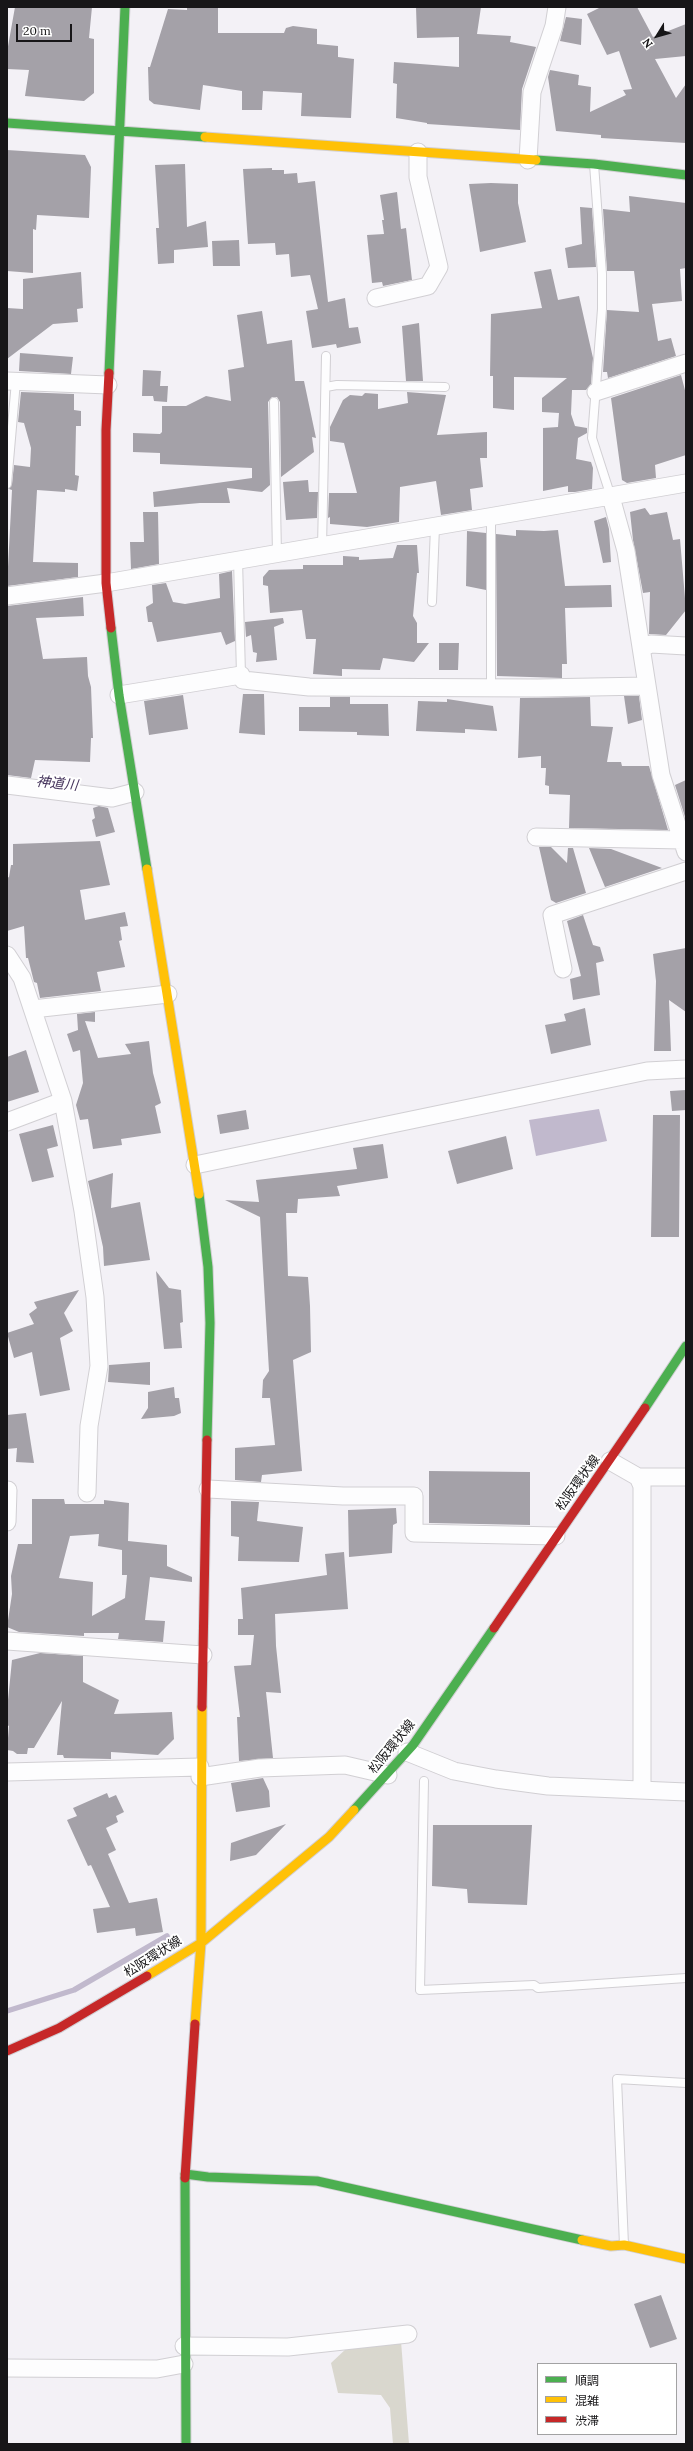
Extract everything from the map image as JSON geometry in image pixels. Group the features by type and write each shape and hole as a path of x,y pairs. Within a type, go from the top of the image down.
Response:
{"street":[{"path":"124,7 104,498 106,583 119,695 195,1165 208,1267 210,1323 208,1489 200,1772 200,1943 185,2174 184,2364 186,2444"},
{"path":"528,160 532,92 554,26 557,7"},
{"path":"7,123 594,164 686,175"},
{"path":"376,298 428,286 438,267 418,177 418,152"},
{"path":"596,392 686,363"},
{"path":"11,381 108,385"},
{"path":"7,596 106,583 238,559 322,547 686,483"},
{"path":"536,837 684,846 661,775 626,551 611,497"},
{"path":"642,648 651,644 686,646"},
{"path":"119,695 241,675 243,680 309,687 491,688 647,686"},
{"path":"7,785 112,798 135,792"},
{"path":"563,969 552,915 686,871"},
{"path":"7,955 22,978 63,1101 95,1297 99,1366 89,1426 87,1493"},
{"path":"33,1009 168,994"},
{"path":"195,1165 647,1071 686,1069"},
{"path":"7,1122 63,1101"},
{"name":"松阪環状線","path":"7,2051 77,2018 127,1990 200,1943 329,1838 388,1775 407,1752 556,1536 610,1461 686,1346"},
{"path":"610,1461 638,1477 686,1477"},
{"path":"638,1477 642,1486 642,1790"},
{"path":"208,1489 343,1496 414,1496 414,1533 556,1536"},
{"path":"7,1522 8,1490"},
{"path":"7,1641 203,1655"},
{"path":"407,1752 454,1770 496,1779 548,1786 686,1792"},
{"path":"7,1772 200,1772 346,1765 388,1775"},
{"path":"185,2174 208,2177 317,2181 611,2246 624,2245 686,2259"},
{"path":"184,2346 288,2347 408,2334"},
{"path":"7,2368 156,2369 184,2364"}],"lane":[{"path":"594,164 602,274 602,309 595,377 598,382 592,438 611,497"},
{"path":"322,547 326,356"},
{"path":"7,484 11,381"},
{"path":"326,387 337,385 445,387"},
{"path":"274,402 277,554"},
{"path":"491,517 491,688"},
{"path":"432,602 435,527"},
{"path":"238,559 241,675"},
{"path":"424,1781 420,1990 534,1985 538,1988 686,1978"},
{"path":"624,2245 617,2079 686,2083"}],"shaded area":[{"path":"599,1109 607,1141 536,1156 529,1120"},
{"path":"401,2341 409,2444 393,2444 390,2408 381,2395 338,2393 331,2363 347,2348"}],"building":[{"path":"15,7 92,7 89,38 94,39 94,93 84,101 25,96 29,70 7,69 7,52"},
{"path":"187,7 218,7 218,33 284,33 286,28 293,26 317,29 317,44 338,46 338,57 354,59 351,118 301,116 302,93 263,91 262,110 242,110 242,91 203,85 200,110 154,104 149,100 148,67 150,67 168,9 187,10"},
{"path":"416,7 481,7 477,34 511,36 510,42 536,47 522,89 520,130 427,124 396,118 397,84 393,83 394,62 459,67 459,37 417,38"},
{"path":"601,7 637,7 653,37 686,24 686,56 655,59 676,98 686,84 686,143 601,138 601,135 556,131 548,77 550,70 579,75 578,85 591,87 590,112 626,95 623,90 632,89 619,51 607,55 587,14"},
{"path":"566,17 582,19 581,45 560,41"},
{"path":"7,150 85,155 91,167 89,218 37,215 36,230 33,229 33,273 7,271"},
{"path":"185,164 187,227 206,221 208,247 174,250 174,263 158,264 156,228 159,228 155,165"},
{"path":"272,168 272,170 284,170 284,174 297,173 298,183 315,181 328,302 345,298 349,328 358,327 361,343 337,348 336,344 312,348 306,311 318,309 310,275 291,277 289,254 276,255 275,243 248,244 243,169"},
{"path":"469,184 518,184 518,203 526,242 480,252"},
{"path":"397,192 401,229 406,228 412,280 383,286 382,282 372,283 367,235 384,234 382,220 384,220 380,195"},
{"path":"629,196 686,203 686,268 680,269 682,301 652,304 658,341 671,338 676,356 608,378 607,372 603,372 607,310 639,312 634,271 607,271 603,209 630,212"},
{"path":"580,207 592,208 596,267 568,268 565,248 582,244"},
{"path":"239,240 240,266 213,266 212,241"},
{"path":"551,269 558,300 579,296 593,358 591,384 586,390 572,390 571,414 575,426 587,428 587,433 578,438 576,459 591,462 593,468 592,489 575,492 568,492 568,486 543,491 543,428 558,427 559,413 542,412 542,398 567,378 514,377 514,410 493,408 493,376 490,376 491,314 542,308 534,272"},
{"path":"81,272 83,308 77,309 78,322 53,324 7,359 7,308 23,309 23,279"},
{"path":"262,311 267,344 292,340 295,381 304,381 316,438 312,437 314,452 281,477 280,402 277,397 272,397 268,402 270,485 262,492 227,488 230,503 200,503 154,507 153,492 252,478 252,468 160,464 160,453 133,452 133,433 160,434 162,432 162,406 186,406 206,396 231,401 228,370 244,367 237,315"},
{"path":"419,323 423,381 406,381 402,326"},
{"path":"20,353 73,357 71,374 19,371"},
{"path":"143,370 161,371 160,386 168,386 167,402 154,401 153,396 142,396"},
{"path":"681,375 686,394 686,455 655,465 656,478 627,483 622,480 611,398"},
{"path":"21,392 74,394 74,410 81,411 81,426 76,426 75,475 79,476 77,491 65,489 65,492 37,490 33,562 78,563 78,577 7,586 12,490 9,489 12,484 14,465 30,467 31,448 24,423 18,422"},
{"path":"407,392 446,395 437,435 487,432 487,458 480,458 483,487 470,489 472,510 441,515 436,481 400,487 399,522 367,527 330,524 330,517 328,518 329,493 357,493 344,443 330,441 330,427 343,400 350,395 362,396 365,393 378,394 378,409 408,403"},
{"path":"308,480 309,492 318,492 317,518 286,520 283,482"},
{"path":"645,508 650,515 667,512 673,540 680,539 686,610 666,635 649,634 650,592 643,593 633,540 630,512"},
{"path":"143,512 158,512 159,564 131,569 130,542 144,542"},
{"path":"606,517 609,529 611,562 603,563 594,521"},
{"path":"516,530 558,530 565,586 611,585 612,607 565,608 567,664 562,664 562,678 497,676 496,534 516,536"},
{"path":"467,531 486,533 486,590 466,586"},
{"path":"397,545 417,545 419,573 417,573 413,616 417,623 417,643 429,643 414,662 383,658 380,670 342,669 342,676 313,674 316,639 306,639 302,610 270,613 268,586 263,585 263,577 269,570 303,569 303,565 343,565 343,556 359,557 359,560 393,558"},
{"path":"232,571 235,641 226,645 221,632 157,642 152,622 148,622 146,607 153,603 152,585 166,583 173,602 185,604 220,598 219,574"},
{"path":"83,597 84,616 36,618 43,659 87,657 88,676 91,687 93,738 91,738 90,762 35,760 31,778 7,775 7,606"},
{"path":"283,618 284,623 274,627 277,660 256,662 257,653 253,652 251,635 246,637 245,622"},
{"path":"439,643 459,643 458,670 439,670"},
{"path":"243,694 264,694 265,735 239,733"},
{"path":"183,695 188,729 149,735 144,701"},
{"path":"624,696 639,696 642,720 628,724"},
{"path":"330,697 350,697 350,704 388,704 389,736 357,735 357,732 299,731 299,707 330,707"},
{"path":"590,697 591,726 613,727 607,762 621,762 622,766 649,766 668,830 569,828 570,795 549,794 549,786 545,785 546,768 541,768 541,756 518,758 520,698"},
{"path":"447,699 493,706 497,731 465,729 465,733 416,731 418,701 447,702"},
{"path":"686,780 686,820 675,785"},
{"path":"99,806 108,808 115,832 96,837 92,820 95,818 93,808"},
{"path":"100,841 110,885 80,890 85,920 125,912 128,926 120,927 122,940 119,941 125,967 97,972 101,991 40,998 37,983 34,982 28,958 26,958 24,926 7,931 7,878 9,877 11,865 13,865 13,844"},
{"path":"539,847 551,847 567,863 568,848 573,848 586,893 556,903 551,900"},
{"path":"589,848 611,849 662,868 605,887"},
{"path":"583,915 593,945 600,947 604,961 596,963 600,995 573,1000 570,979 581,976 567,921"},
{"path":"686,948 686,1012 669,1000 671,1051 654,1051 656,981 653,954"},
{"path":"585,1008 591,1045 551,1054 545,1025 566,1021 564,1014"},
{"path":"95,1012 95,1022 85,1021 98,1058 131,1054 125,1044 149,1041 153,1073 161,1103 155,1106 161,1133 121,1139 122,1145 93,1149 88,1119 80,1120 76,1105 83,1083 80,1050 73,1052 67,1034 78,1030 77,1014"},
{"path":"26,1050 39,1092 7,1102 7,1057"},
{"path":"686,1090 686,1110 672,1111 670,1091"},
{"path":"246,1110 249,1129 220,1134 217,1115"},
{"path":"653,1115 680,1115 679,1237 651,1237"},
{"path":"53,1125 58,1146 47,1149 54,1177 32,1182 19,1134"},
{"path":"506,1136 513,1169 457,1184 448,1151"},
{"path":"383,1144 388,1178 337,1186 340,1196 298,1199 297,1213 286,1213 288,1276 308,1277 310,1306 311,1352 293,1360 302,1471 262,1475 261,1482 235,1480 235,1448 275,1445 270,1398 262,1398 263,1380 269,1371 260,1217 225,1200 259,1202 256,1180 357,1169 353,1148"},
{"path":"113,1173 111,1208 140,1202 150,1260 104,1266 103,1247 88,1181"},
{"path":"156,1271 169,1288 181,1290 183,1322 180,1323 182,1348 164,1349"},
{"path":"79,1290 64,1313 73,1331 60,1338 70,1390 40,1396 32,1352 14,1358 7,1333 34,1324 29,1314 37,1308 34,1302"},
{"path":"150,1362 150,1385 108,1382 109,1365"},
{"path":"174,1387 175,1398 179,1398 181,1413 174,1416 141,1419 148,1408 148,1392"},
{"path":"26,1413 34,1463 16,1462 17,1448 7,1449 7,1415"},
{"path":"429,1471 530,1472 530,1525 429,1523"},
{"path":"32,1499 64,1499 65,1504 104,1504 104,1500 129,1503 128,1541 167,1545 167,1566 192,1577 192,1582 150,1577 145,1620 165,1621 163,1642 118,1639 119,1633 84,1633 84,1636 19,1632 7,1627 12,1594 11,1576 18,1544 32,1544","holes":["99,1534 98,1546 122,1550 122,1575 127,1575 125,1598 92,1616 93,1582 59,1578 70,1536"]},
{"path":"231,1501 259,1502 257,1521 303,1527 299,1562 238,1561 239,1537 231,1536"},
{"path":"396,1508 397,1523 393,1525 392,1553 349,1557 348,1510"},
{"path":"344,1552 348,1609 275,1614 276,1646 281,1693 266,1692 273,1758 239,1761 237,1717 240,1717 234,1666 251,1665 254,1635 238,1635 238,1619 243,1619 241,1588 327,1575 325,1554"},
{"path":"40,1653 83,1656 83,1682 119,1700 114,1714 172,1712 174,1739 158,1755 111,1752 111,1759 64,1758 63,1755 57,1755 62,1701 34,1748 28,1748 27,1754 17,1754 13,1751 7,1750 9,1726 7,1725 7,1710 12,1660"},
{"path":"263,1778 269,1791 270,1807 236,1812 231,1783"},
{"path":"107,1793 109,1798 116,1795 124,1812 116,1816 118,1822 106,1828 116,1850 108,1854 129,1903 157,1898 163,1932 136,1936 135,1928 97,1933 93,1909 110,1907 91,1865 88,1866 67,1820 77,1816 73,1808"},
{"path":"286,1824 256,1855 230,1861 231,1843"},
{"path":"433,1825 532,1825 527,1905 468,1903 467,1889 432,1886"},
{"path":"661,2295 677,2339 650,2348 634,2304"}],"waterway":[{"path":"7,2011 74,1990 167,1936"}],"traffic: fast":[{"path":"109,373 125,7"},
{"path":"7,123 205,137"},
{"path":"536,160 594,164 686,175"},
{"path":"111,628 119,695 147,869"},
{"path":"199,1194 208,1267 210,1323 207,1440"},
{"path":"645,1408 686,1346"},
{"path":"354,1810 413,1745 494,1628"},
{"path":"185,2174 208,2177 317,2181 582,2240"},
{"path":"185,2178 186,2444"}],"traffic: slow":[{"path":"205,137 536,160"},
{"path":"147,869 199,1194"},
{"path":"195,2024 201,1943 202,1707"},
{"path":"147,1976 201,1943 329,1837 354,1810"},
{"path":"582,2240 611,2246 624,2245 686,2259"}],"traffic: jam":[{"path":"109,373 106,430 106,583 111,628"},
{"path":"494,1628 645,1408"},
{"path":"202,1707 207,1440"},
{"path":"7,2051 59,2028 147,1976"},
{"path":"185,2178 195,2024"}],"water label":[{"name":"神道川","path":"57,784"}]}
